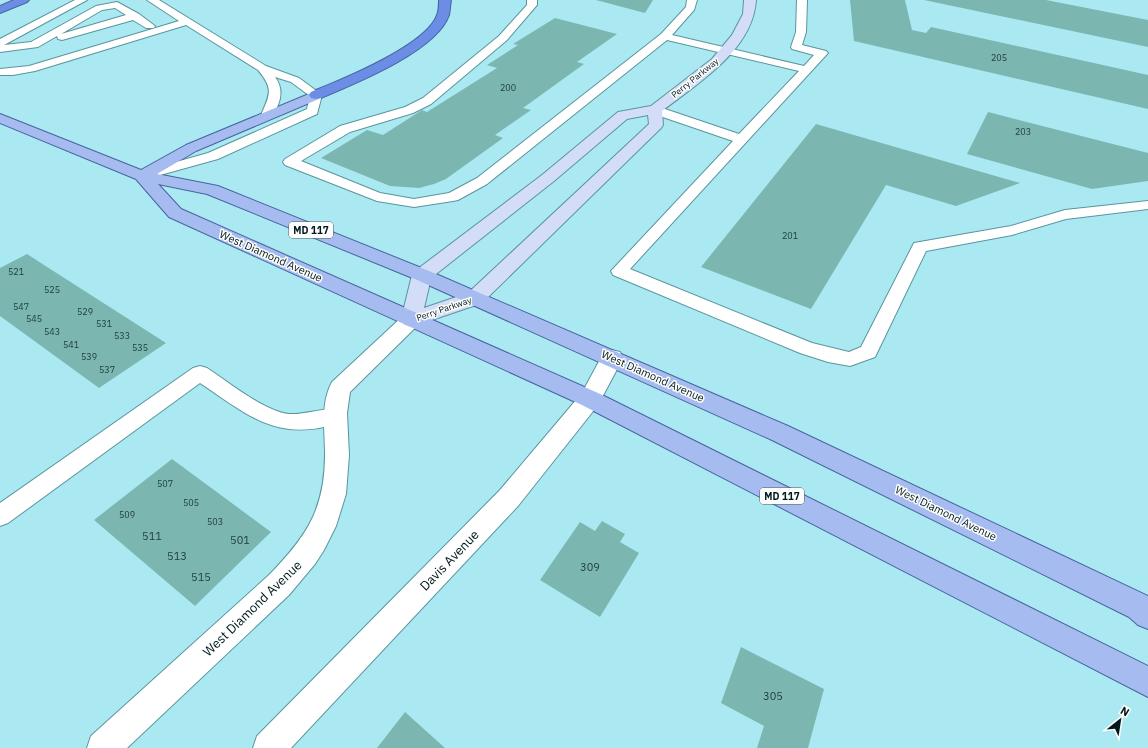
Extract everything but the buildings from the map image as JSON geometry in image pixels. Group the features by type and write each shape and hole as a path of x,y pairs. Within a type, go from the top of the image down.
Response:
{"highway":[{"path":"0,6 12,0"},
{"path":"0,10 23,0"},
{"path":"316,95 374,70 408,51 431,34 442,18 445,0"}],"main road":[{"path":"142,176 191,148 316,95"},
{"name":"West Diamond Avenue","path":"0,118 142,176 212,190 422,275 788,436 1139,606 1148,614"},
{"name":"West Diamond Avenue","path":"142,176 176,213 411,320 590,399 1148,682"}],"street":[{"name":"Perry Parkway","path":"411,320 422,275 548,178 623,115 655,110 718,62 738,36 749,14 750,0"},
{"name":"Perry Parkway","path":"411,320 475,298 656,125 655,110"},
{"name":"West Diamond Avenue","path":"103,748 279,585 301,562 316,542 326,521 335,487 336,416 337,399 340,388 411,320"},
{"name":"Davis Avenue","path":"268,748 509,498 590,399 612,358"}],"lane":[{"path":"0,43 22,33 82,0"},
{"path":"142,176 213,156 313,111 316,95 295,80 262,68 152,0"},
{"path":"532,0 532,5 503,38 427,101 409,110 345,129 290,162 377,197 414,203 452,197 482,181 664,36 690,8 692,0"},
{"path":"802,0 801,32 796,47 822,53 619,271 806,348 828,355 850,359 868,352 920,247 1012,230 1065,215 1148,205"},
{"path":"34,46 99,8 117,5 150,26"},
{"path":"0,48 34,46 135,16"},
{"path":"0,66 21,65 150,26 182,19"},
{"path":"0,72 13,72 31,68 182,19"},
{"path":"0,48 22,33"},
{"path":"664,36 726,52 807,70"},
{"path":"262,68 276,85 276,95 267,115"},
{"path":"655,110 741,139"},
{"path":"0,516 200,373 263,413 280,421 310,422 336,416"}]}
